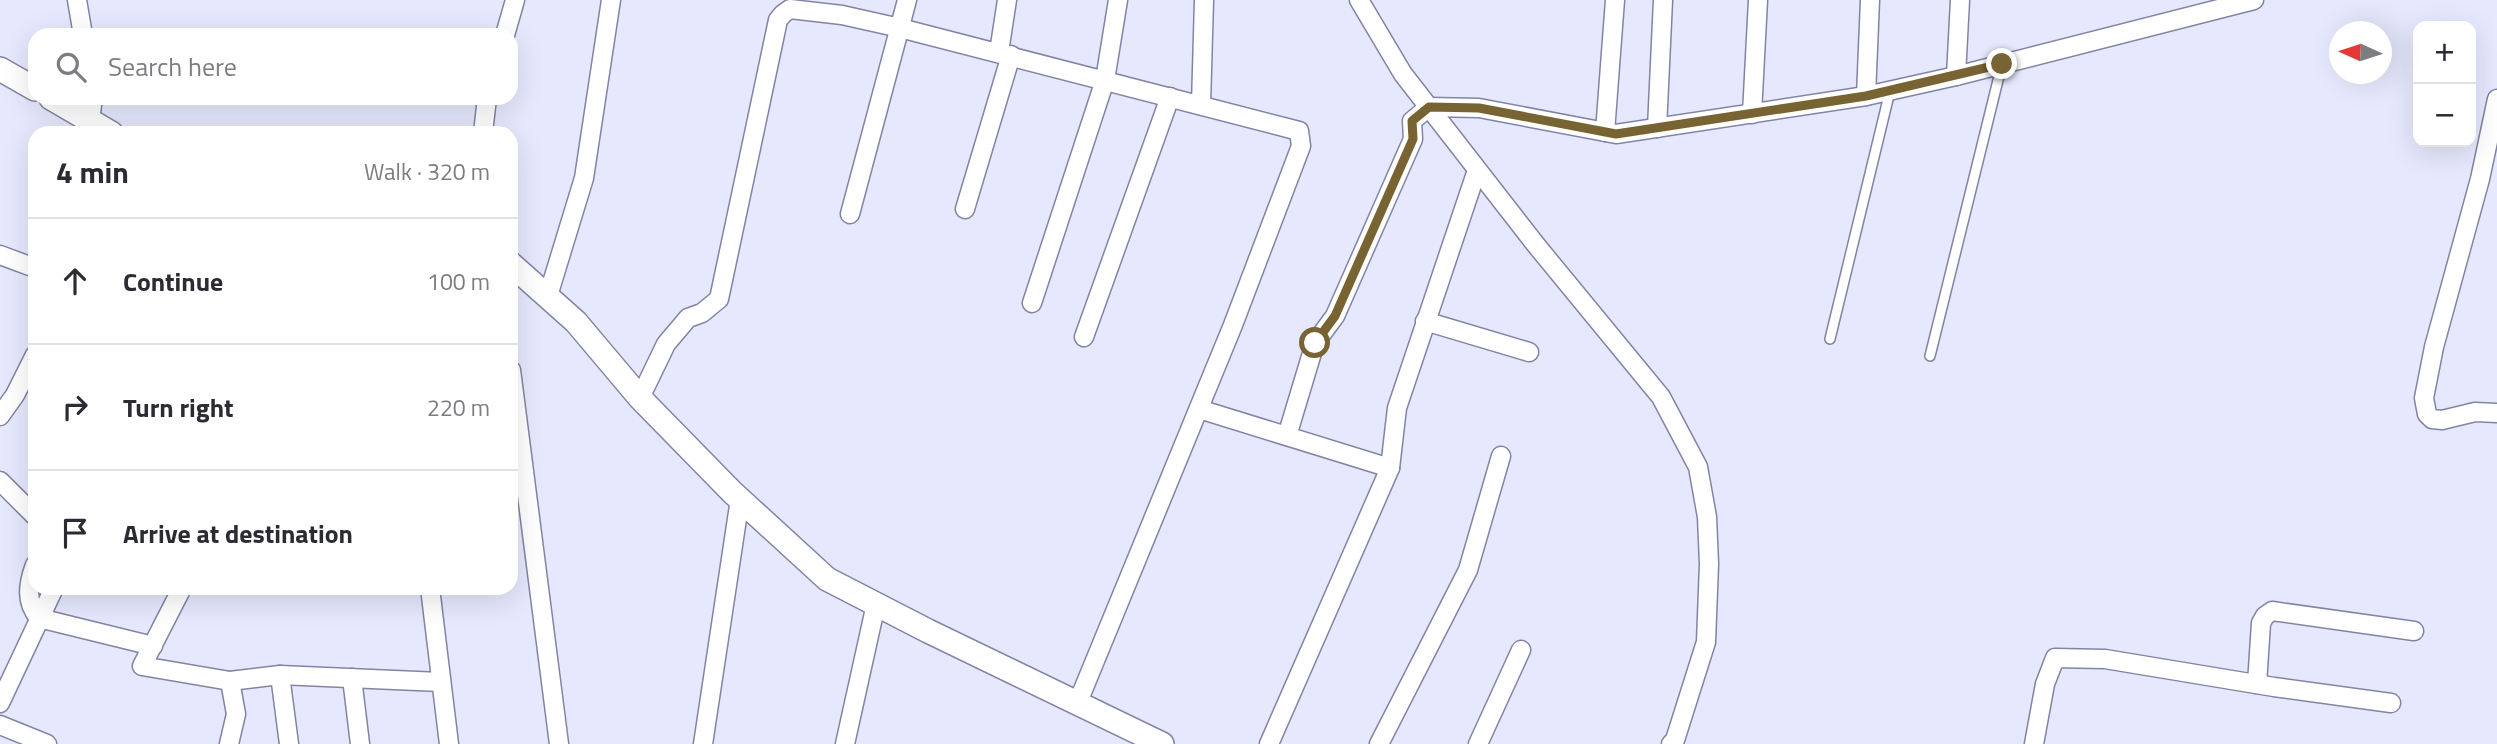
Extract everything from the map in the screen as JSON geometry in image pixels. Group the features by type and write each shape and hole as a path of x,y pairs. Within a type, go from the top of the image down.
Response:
{"street":[{"path":"77,0 82,28"},
{"path":"507,28 515,0"},
{"path":"548,296 584,178 611,0"},
{"path":"850,214 907,0"},
{"path":"965,209 1005,54 1007,0"},
{"path":"1032,303 1105,80 1118,0"},
{"path":"1201,105 1204,0"},
{"path":"1359,0 1403,74 1536,245 1661,397 1698,467 1707,517 1706,642 1675,740 1671,744"},
{"path":"1605,132 1615,0"},
{"path":"1657,128 1662,0"},
{"path":"1752,114 1758,0"},
{"path":"1866,96 1870,0"},
{"path":"1956,76 1960,0"},
{"path":"1287,436 1315,343 1335,316 1413,139 1412,121 1429,107 1479,108 1616,134 1890,91 2254,0"},
{"path":"640,398 666,344 688,318 702,313 719,299 778,20 790,9 842,15 900,28 1299,131 1301,146 1199,409 1078,702"},
{"path":"0,69 28,85"},
{"path":"1084,337 1170,97"},
{"path":"2497,99 2480,179 2434,347 2424,398 2427,414 2432,419 2442,420 2476,412 2497,413"},
{"path":"484,126 486,105"},
{"path":"92,109 105,126"},
{"path":"1269,744 1390,468 1397,408 1477,170"},
{"path":"0,255 28,265"},
{"path":"518,270 576,322 640,398 740,499 827,579 1162,744"},
{"path":"1425,321 1529,352"},
{"path":"0,416 8,390 28,364"},
{"path":"1199,409 1390,468"},
{"path":"518,437 559,744"},
{"path":"1379,744 1468,570 1501,456"},
{"path":"0,481 28,509"},
{"path":"703,744 740,499"},
{"path":"30,595 32,609 39,618 153,646"},
{"path":"0,703 50,595"},
{"path":"178,595 142,666 230,681 281,675 440,682"},
{"path":"431,595 449,744"},
{"path":"845,744 876,604"},
{"path":"2256,684 2261,623 2264,615 2272,611 2414,632"},
{"path":"1478,744 1521,650"},
{"path":"2034,744 2045,684 2055,658 2105,659 2391,703"},
{"path":"281,675 289,744"},
{"path":"352,678 359,744"},
{"path":"229,744 236,713 230,681"},
{"path":"0,725 47,744"}],"lane":[{"path":"1930,356 2002,64"},
{"path":"1830,339 1890,91"}],"route":[{"path":"1315,343 1335,316 1413,139 1412,121 1429,107 1479,108 1616,134 1866,96 2002,64"}]}
